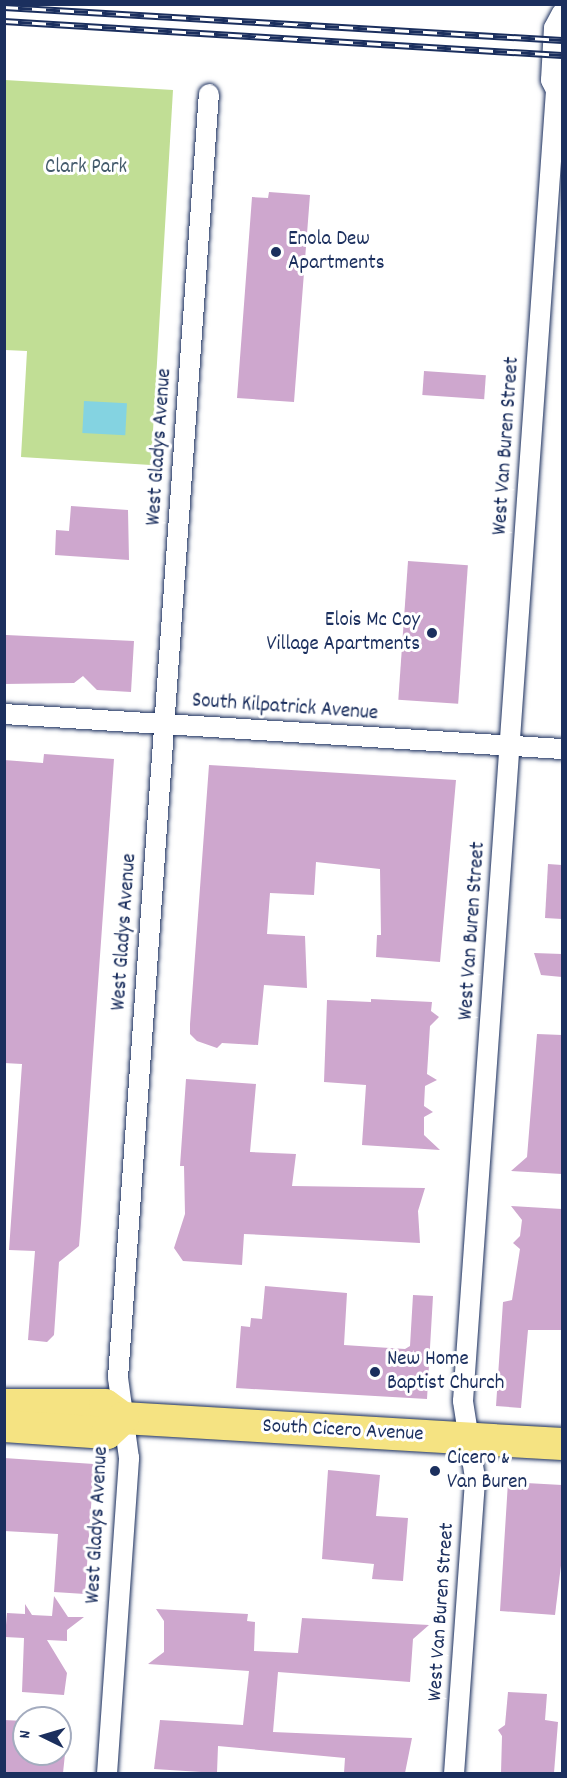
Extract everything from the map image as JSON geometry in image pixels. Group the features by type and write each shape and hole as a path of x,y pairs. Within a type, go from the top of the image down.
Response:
{"main road":[{"name":"South Cicero Avenue","path":"4,1405 105,1405 123,1418 562,1444"},
{"path":"4,1426 107,1433 123,1418"}],"street":[{"name":"West Van Buren Street","path":"454,1773 475,1478 463,1401 559,86 551,80 555,22 562,14 562,4"},
{"name":"West Gladys Avenue","path":"107,1773 129,1458 118,1378 209,94"},
{"name":"South Kilpatrick Avenue","path":"4,714 562,749"}],"green space":[{"name":"Clark Park","path":"5,80 173,90 151,465 21,457 27,351 5,350"}],"water":[{"path":"84,401 127,403 125,435 82,433"}],"building":[{"name":"Enola Dew Apartments","path":"269,192 310,195 294,402 237,398 252,197 268,198"},
{"path":"424,371 486,375 484,399 422,395"},
{"path":"71,506 128,510 129,560 55,555 56,530 69,531"},
{"name":"Elois Mc Coy Village Apartments","path":"408,561 468,565 458,704 398,700"},
{"path":"6,635 134,641 131,692 97,690 83,676 74,683 4,684"},
{"path":"44,754 114,759 79,1246 59,1262 54,1335 47,1342 28,1340 35,1251 9,1250 22,1064 4,1063 4,760 43,763"},
{"path":"209,765 456,780 440,962 376,957 377,935 381,935 380,869 316,862 314,895 270,893 267,934 305,936 307,988 264,985 258,1045 222,1043 217,1048 197,1041 190,1034 190,1024"},
{"path":"548,864 562,865 562,919 545,918"},
{"path":"534,953 562,954 562,977 541,975"},
{"path":"371,999 432,1002 431,1011 439,1017 430,1026 427,1074 437,1080 425,1086 424,1106 433,1112 424,1117 424,1135 440,1150 362,1145 366,1085 324,1082 327,1000 371,1002"},
{"path":"537,1034 562,1035 562,1174 511,1171 527,1157"},
{"path":"186,1079 256,1084 250,1152 296,1154 292,1186 425,1188 418,1211 420,1243 244,1234 242,1265 183,1261 174,1248 185,1214 184,1166 180,1166"},
{"path":"511,1206 562,1209 562,1330 528,1330 521,1408 496,1406 503,1302 512,1300 520,1249 513,1243 520,1236 522,1220"},
{"path":"265,1286 347,1293 344,1345 405,1349 410,1346 413,1295 433,1296 427,1399 236,1388 241,1326 250,1327 251,1318 262,1319"},
{"path":"4,1458 94,1464 85,1594 54,1592 58,1534 4,1531"},
{"path":"328,1470 380,1475 376,1516 408,1518 403,1581 372,1579 374,1564 322,1559"},
{"path":"508,1482 562,1485 562,1557 555,1615 500,1611"},
{"path":"54,1596 68,1617 84,1617 67,1630 67,1641 47,1640 67,1673 64,1695 22,1692 24,1638 5,1637 7,1613 25,1614 25,1604 32,1615 52,1616"},
{"path":"156,1609 248,1614 247,1621 255,1622 254,1651 298,1653 302,1618 429,1625 413,1639 410,1682 278,1672 273,1732 412,1738 405,1773 344,1773 345,1758 218,1746 217,1773 154,1769 160,1720 243,1725 249,1671 148,1664 164,1652 164,1621"},
{"path":"508,1692 547,1694 545,1720 558,1722 554,1773 501,1773 502,1736 498,1730 505,1725"},
{"path":"4,1720 12,1720 12,1766 64,1766 63,1773 4,1773"}],"railway":[{"path":"4,7 562,40"},
{"path":"4,21 562,55"}],"place":[{"name":"Enola Dew Apartments","path":"276,252"},
{"name":"Elois Mc Coy Village Apartments","path":"432,633"},
{"name":"New Home Baptist Church","path":"375,1372"},
{"name":"Cicero & Van Buren","path":"435,1471"}]}
